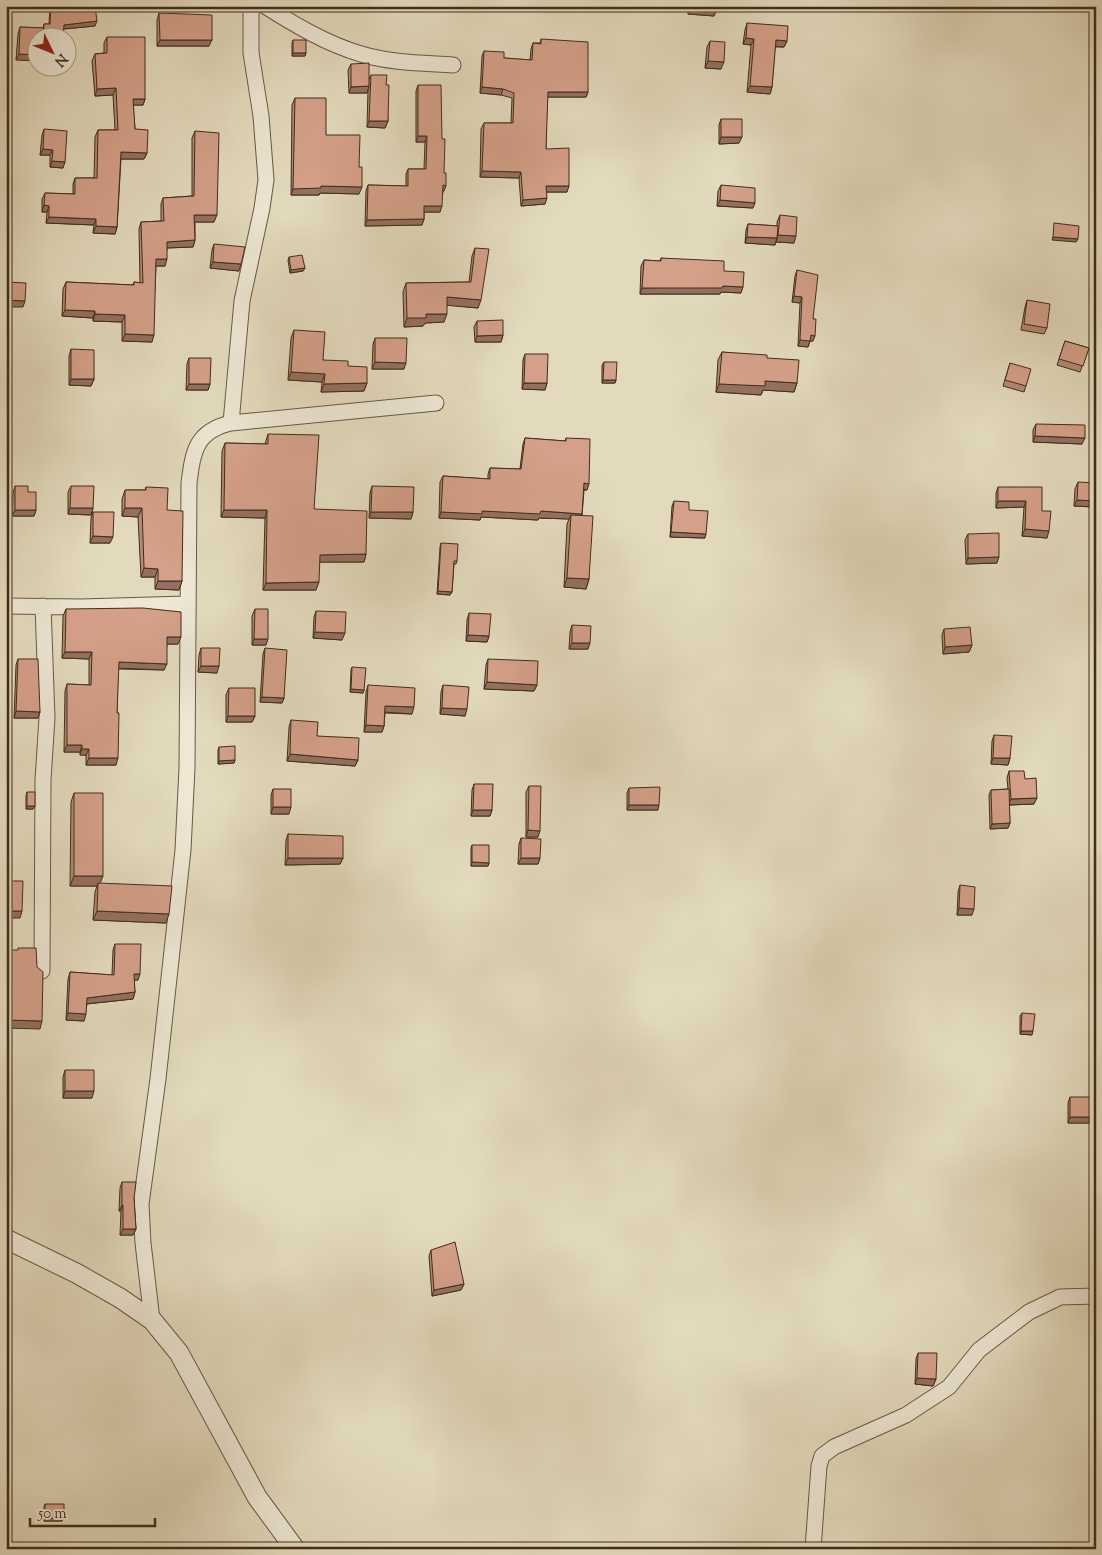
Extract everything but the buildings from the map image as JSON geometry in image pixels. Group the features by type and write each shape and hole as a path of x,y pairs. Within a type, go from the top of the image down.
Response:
{"street":[{"path":"231,423 242,301 262,208 266,180 261,116 250,53 252,6"},
{"path":"265,6 304,30 362,55 454,65"},
{"path":"152,1320 143,1243 142,1204 158,1079 183,850 187,768 187,604 191,462 200,440 217,426 231,423 436,403"},
{"path":"6,606 187,604"},
{"path":"42,971 43,780 47,718 43,606"},
{"path":"6,1238 76,1273 120,1298 152,1320 179,1353 257,1497 295,1549"},
{"path":"813,1549 819,1466 822,1456 850,1438 906,1415 948,1387 978,1350 1029,1312 1060,1297 1096,1296"}]}
